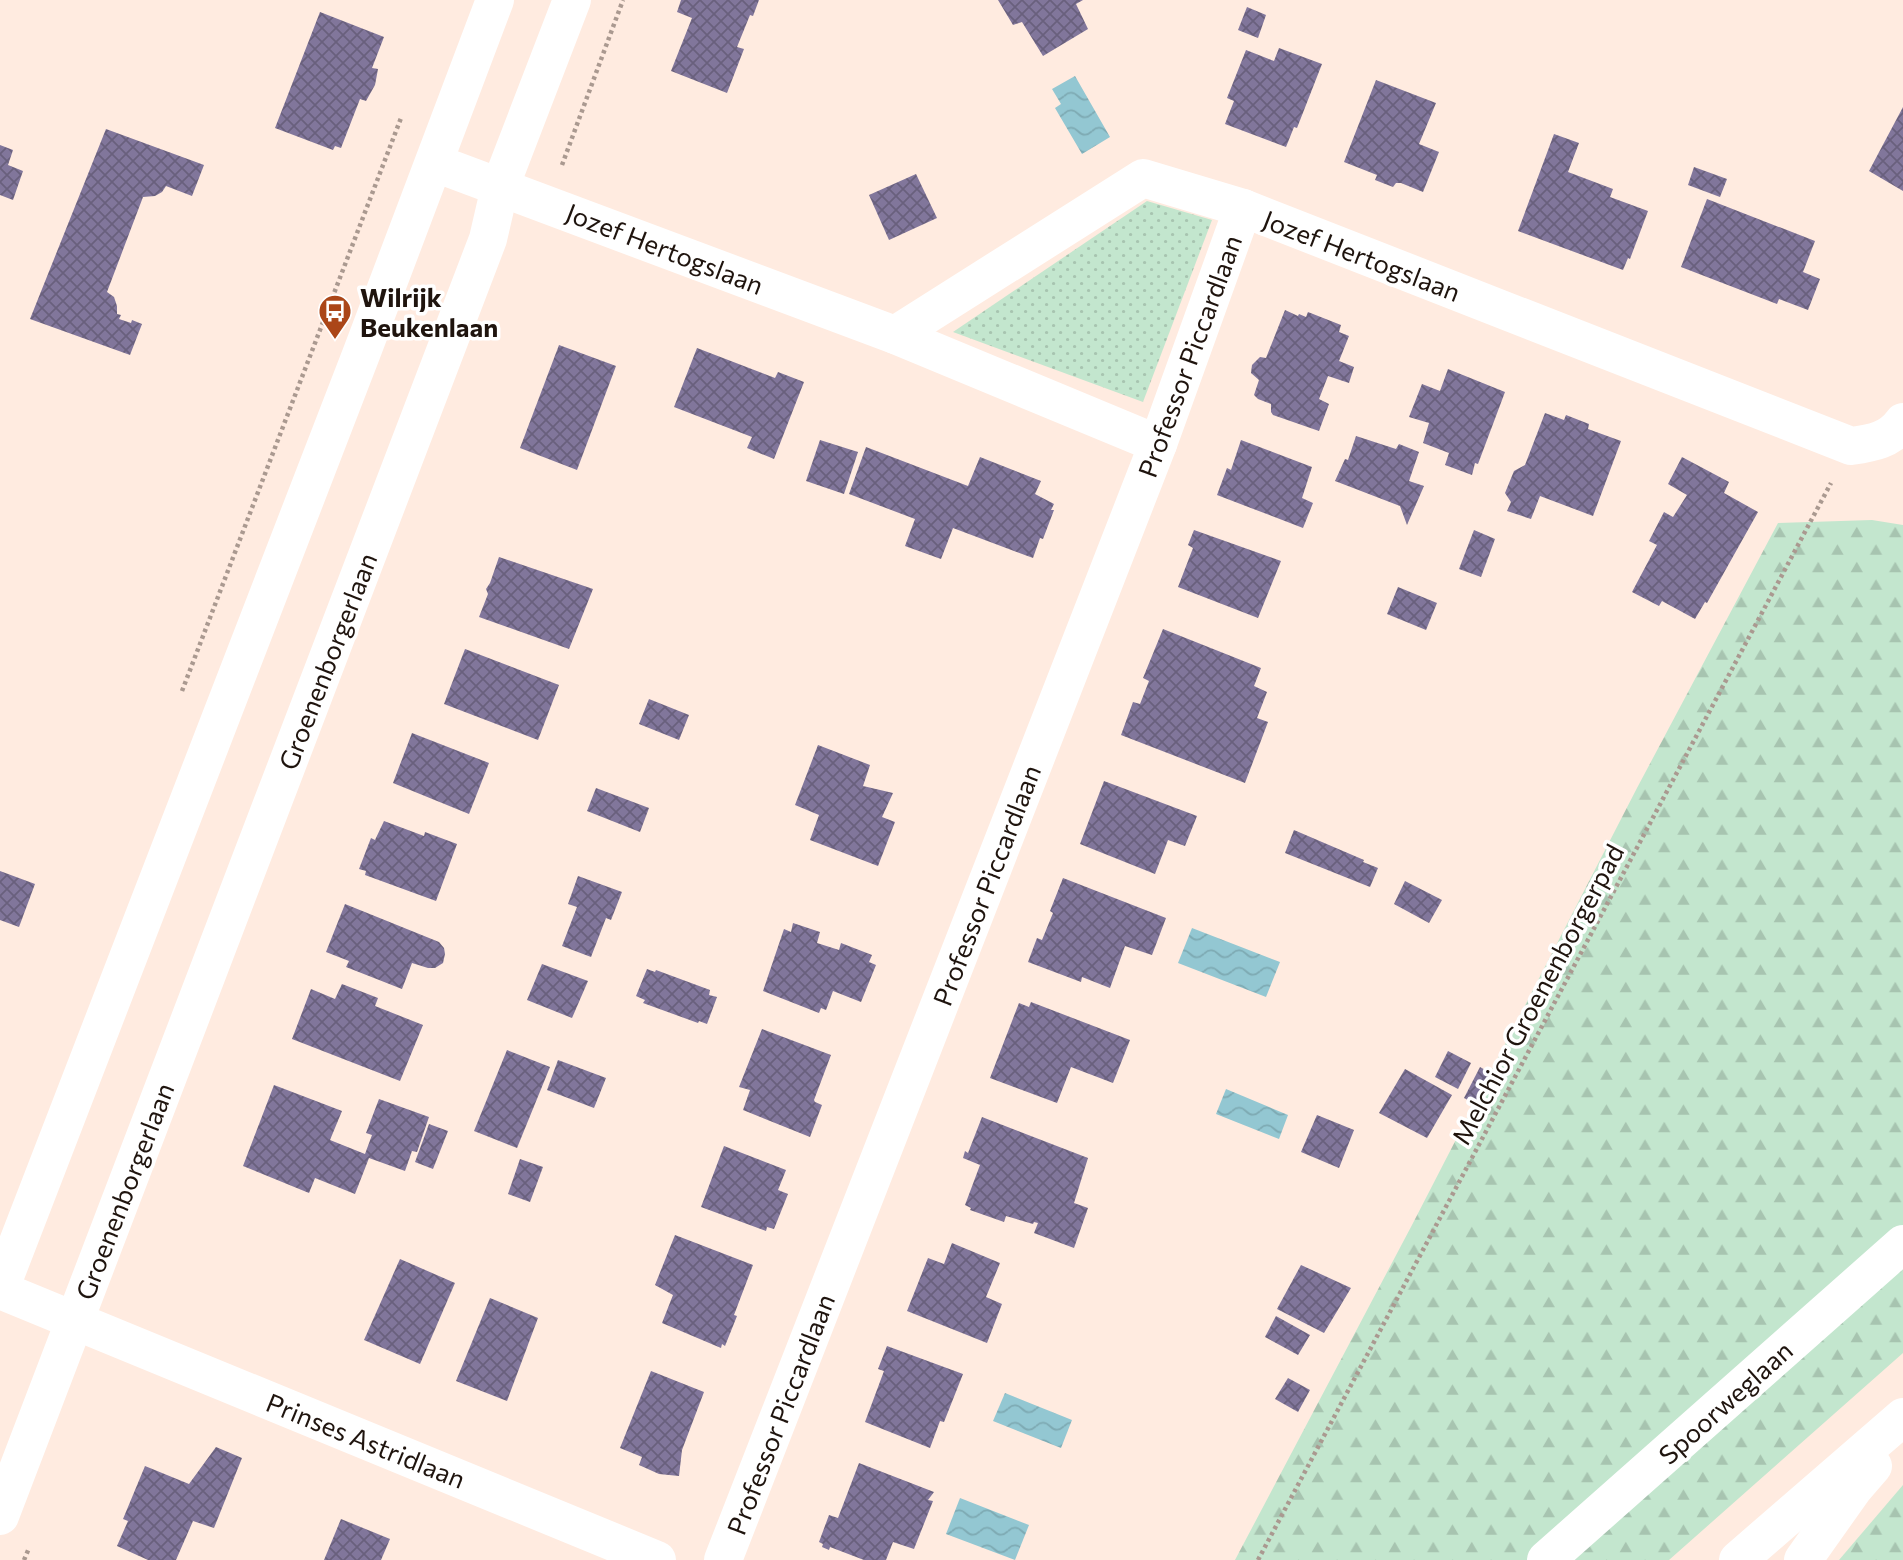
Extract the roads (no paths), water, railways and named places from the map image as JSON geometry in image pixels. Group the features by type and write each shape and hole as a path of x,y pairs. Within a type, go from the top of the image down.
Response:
{"main road":[{"name":"Groenenborgerlaan","path":"75,1320 0,1290 435,163 495,0"},
{"name":"Groenenborgerlaan","path":"0,1516 488,239 500,187 572,0"},
{"name":"Jozef Hertogslaan","path":"435,163 895,335 1158,444"},
{"name":"Jozef Hertogslaan","path":"895,335 1143,178 1243,208 1851,446 1875,443 1897,430 1903,422"},
{"name":"Professor Piccardlaan","path":"723,1560 1158,444 1243,208"},
{"name":"Spoorweglaan","path":"1546,1560 1903,1244"},
{"name":"Prinses Astridlaan","path":"75,1320 657,1560"},
{"path":"1738,1560 1903,1417"},
{"path":"1803,1560 1854,1488 1903,1434"}],"water":[{"path":"1075,76 1110,137 1082,154 1055,108 1061,104 1052,89"},
{"path":"1192,928 1280,962 1266,997 1178,963"},
{"path":"1226,1089 1288,1115 1279,1139 1216,1114"},
{"path":"1005,1393 1072,1420 1061,1448 993,1421"},
{"path":"960,1498 1029,1525 1015,1560 946,1534"}],"place":[{"name":"Wilrijk Beukenlaan","path":"335,341"}]}
